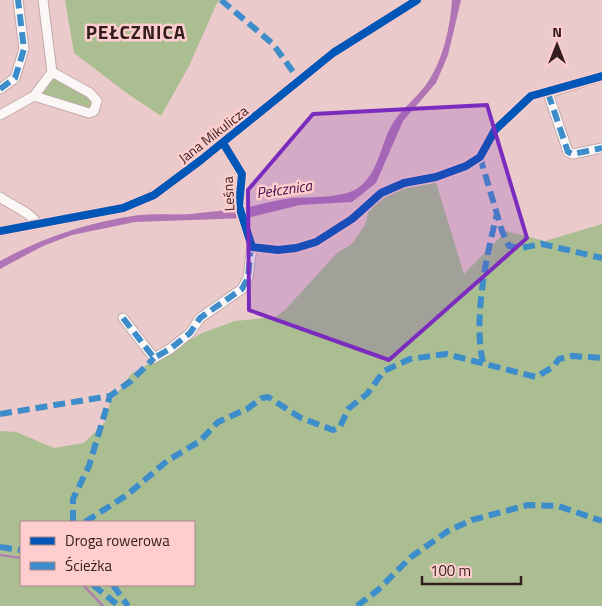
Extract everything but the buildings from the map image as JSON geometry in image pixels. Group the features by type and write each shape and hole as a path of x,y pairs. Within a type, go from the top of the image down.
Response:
{"street":[{"path":"0,89 15,78 24,49 18,0"},
{"path":"1,112 34,96 52,72 43,0"},
{"name":"Jana Mikulicza","path":"0,231 134,205 154,195 223,143 333,53 416,0"},
{"path":"34,96 84,112 94,111 98,101 95,97 52,72"},
{"path":"602,76 548,93 568,152 573,154 602,148"},
{"name":"Leśna","path":"123,318 154,358 170,349 190,333 200,318 242,289 248,278 252,247 239,206 242,174 223,143"},
{"path":"0,197 12,206 30,215 37,224"}],"highlighted area":[{"path":"487,105 527,238 389,360 249,310 248,190 313,114"}],"green space":[{"path":"65,0 221,0 217,3 189,66 161,116 128,94 74,53"},
{"path":"57,78 92,98 91,108 85,110 42,94 41,92 50,80"},
{"path":"435,179 464,274 506,231 545,241 602,224 602,606 0,606 0,431 16,432 54,448 84,443 105,422 110,403 131,374 202,333 235,321 275,317 284,311 337,253 352,244 365,225 370,206 405,185"}],"shaded area":[{"path":"452,0 461,0 448,55 436,83 403,121 376,183 352,202 300,205 247,218 135,222 72,235 43,246 0,269 0,261 17,252 67,232 102,222 139,215 191,214 236,209 292,198 344,194 358,188 366,181 376,165 386,137 395,120 425,86 437,66 447,33"}],"waterway":[{"path":"0,555 20,558"},
{"path":"84,586 103,606"}],"marked path":[{"path":"0,89 15,78 24,49 18,0"},
{"path":"221,0 273,44 299,80"},
{"path":"548,93 568,152 573,154 602,148"},
{"path":"480,157 502,231 509,246 521,248 542,244 602,258"},
{"path":"483,362 480,346 480,308 485,268 497,214"},
{"path":"123,318 154,358 170,349 190,333 200,318 242,289 248,278 251,244"},
{"path":"87,521 127,495 167,461 200,441 218,422 247,409 262,398 268,397 301,418 333,430 340,427 348,409 367,394 384,371 410,359 446,354 536,377 553,367 559,359 572,356 602,358"},
{"path":"0,414 110,396 131,381 154,358"},
{"path":"73,521 73,499 89,466 110,396"},
{"path":"357,606 378,590 411,557 448,531 472,520 528,505 558,506 602,521"},
{"path":"0,547 20,550"},
{"path":"94,586 119,606"},
{"path":"114,586 128,606"}],"cycle path":[{"path":"0,231 123,208 154,195 201,160 333,53 417,0"},
{"path":"223,143 242,174 239,206 252,247 278,250 296,248 316,242 352,219 381,193 404,183 436,177 466,166 480,157 495,130 531,96 602,76"}],"district":[{"name":"PEŁCZNICA","path":"136,31"}],"water label":[{"name":"Pełcznica","path":"284,189"}]}
